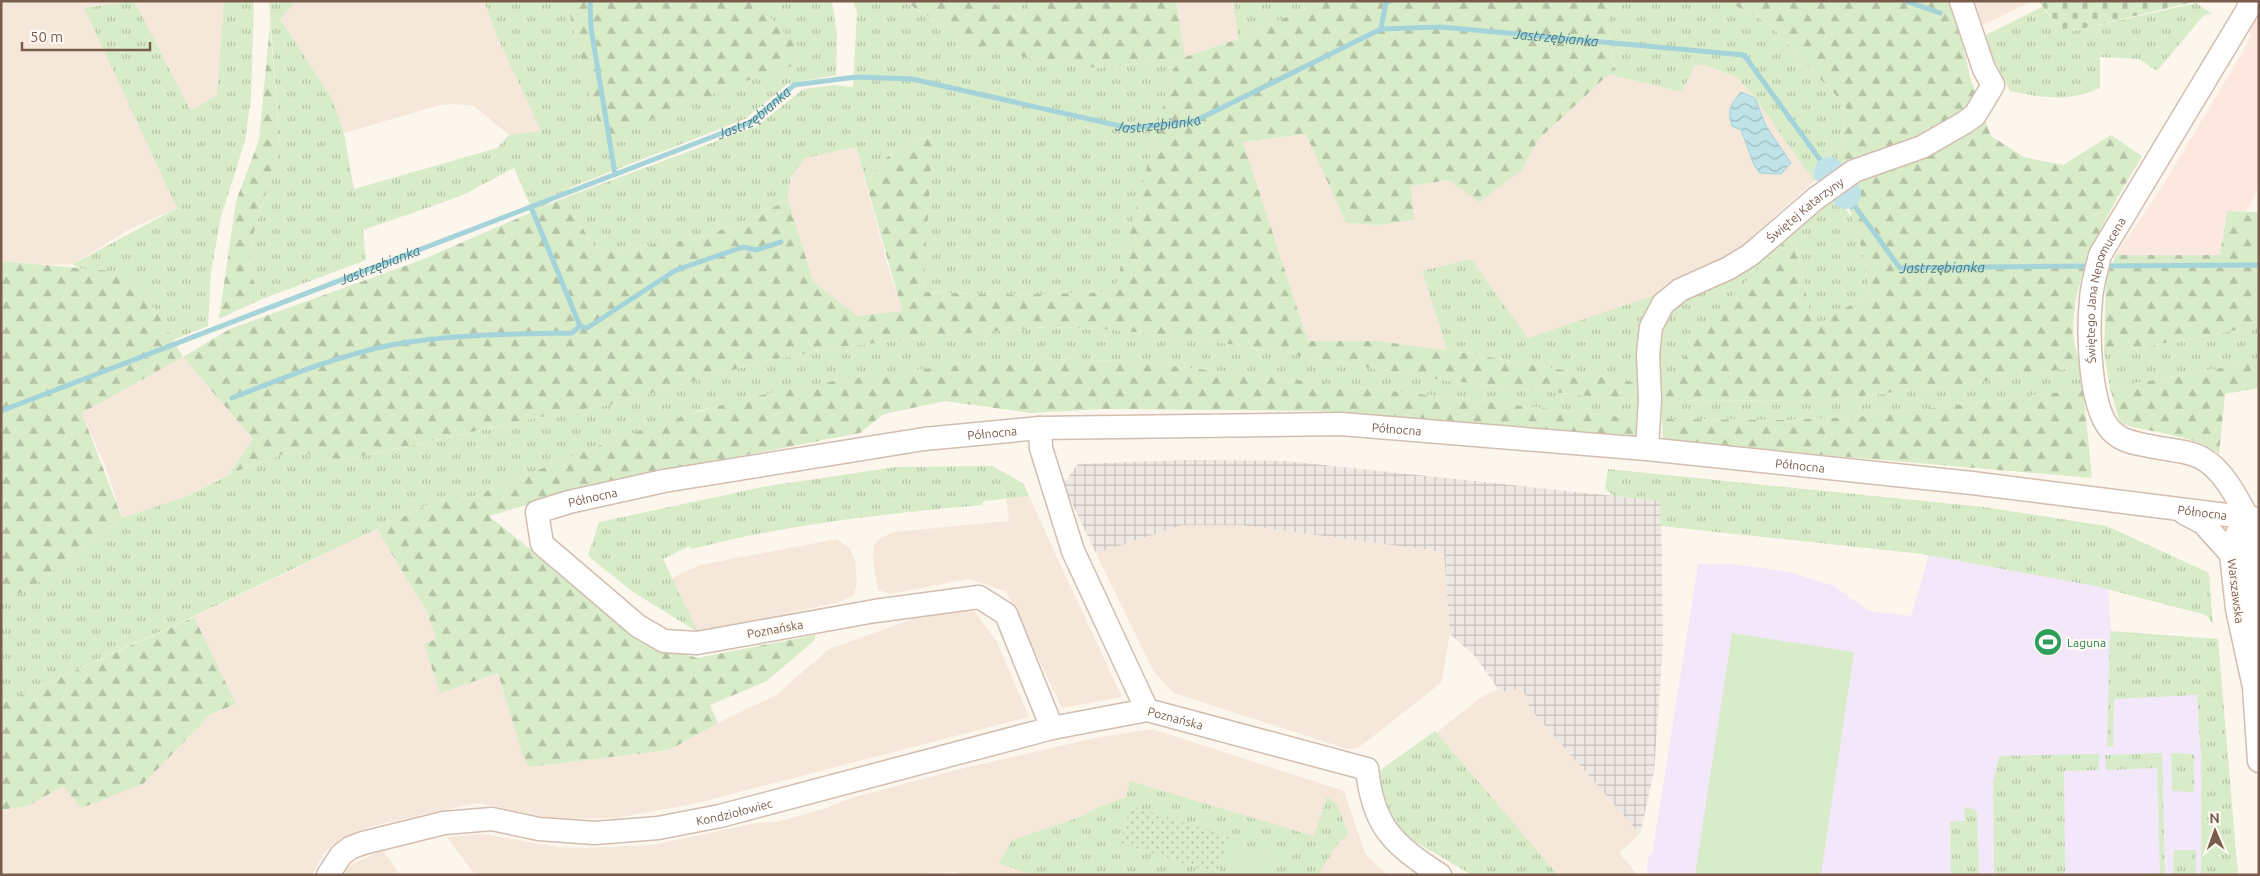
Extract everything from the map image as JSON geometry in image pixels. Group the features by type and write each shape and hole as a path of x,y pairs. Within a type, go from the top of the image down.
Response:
{"street":[{"name":"Świętej Katarzyny","path":"1647,449 1650,399 1648,354 1651,327 1663,304 1680,290 1729,268 1750,255 1854,171 1922,148 1969,118 1984,103 1992,85 1984,69 1961,1"},
{"name":"Świętego Jana Nepomucena","path":"2252,8 2099,262 2091,297 2089,326 2091,363 2098,405 2109,428 2115,434 2131,442 2188,453 2206,461 2232,489 2253,519"},
{"name":"Północna","path":"537,512 569,502 664,481 802,457 924,439 1040,428 1341,424 1647,449 1972,483 2253,519"},
{"name":"Poznańska","path":"1040,428 1041,448 1073,551 1147,710 1366,769 1370,792 1380,823 1397,843 1440,875"},
{"path":"2176,508 2204,523 2231,554"},
{"name":"Poznańska","path":"537,512 542,544 638,626 664,641 697,643 875,611 979,597 1006,614 1052,728"},
{"name":"Warszawska","path":"2253,519 2237,534 2231,554 2236,609 2254,687"},
{"name":"Warszawska","path":"2253,519 2251,557 2257,607 2254,687 2259,761"},
{"name":"Kondziołowiec","path":"328,875 340,855 350,848 444,823 492,819 539,829 587,833 658,828 720,816 1052,728 1147,710"}],"shaded area":[{"path":"1,1 229,1 220,99 189,115 85,8 177,208 130,229 73,264 50,265 1,261"},
{"path":"297,1 484,1 497,36 542,131 509,135 474,106 455,104 440,105 344,133 333,100 280,19"},
{"path":"1176,1 1233,1 1238,39 1185,58"},
{"path":"1973,1 2032,1 1983,25"},
{"path":"2251,18 2259,21 2259,186 2247,211 2227,211 2220,255 2116,255 2163,185 2242,53 2250,37"},
{"path":"1695,65 1705,65 1736,77 1752,94 1814,181 1735,252 1689,273 1654,298 1528,338 1422,271 1447,350 1376,341 1308,341 1243,142 1306,134 1346,223 1378,225 1413,220 1411,186 1522,170 1538,140 1607,74 1681,92"},
{"path":"856,147 902,311 857,316 813,281 788,199 790,179 805,158"},
{"path":"183,357 253,439 229,474 188,496 122,518 106,468 82,413"},
{"path":"1187,460 1286,461 1661,501 1663,644 1654,772 1640,834 1528,706 1531,701 1519,688 1507,692 1498,689 1475,656 1450,634 1444,552 1241,525 1183,525 1096,553 1064,483 1078,464"},
{"path":"1029,496 1122,697 1062,708 1006,591 968,579 890,594 878,590 873,559 874,545 881,538 893,532 1009,521 1006,499"},
{"path":"1183,525 1241,525 1444,552 1450,634 1441,683 1362,745 1347,749 1174,693 1154,672 1096,553"},
{"path":"377,529 427,612 436,639 424,644 440,692 498,673 522,754 529,767 669,750 718,723 776,695 829,649 933,612 963,606 975,612 997,642 1029,717 693,804 616,818 557,819 478,803 425,814 369,827 331,846 325,852 312,875 1,875 1,810 28,806 63,786 143,784 211,714 236,704 194,617"},
{"path":"837,539 850,549 855,561 857,582 854,595 840,602 698,632 672,578 700,565"},
{"path":"1930,552 2108,585 2111,631 2205,640 2226,875 1646,875 1649,855 1652,855 1698,564 1733,564 1790,572 1834,586 1869,611 1911,616"},
{"path":"1519,688 1531,702 1528,706 1640,834 1619,853 1638,875 1472,875 1385,774 1480,698 1498,689 1507,692"},
{"path":"1152,729 1344,791 1365,853 1378,867 1389,875 966,875 955,872 911,875 475,875 447,837 483,834 558,847 585,848 652,845 756,823 777,822 824,809 851,798 960,769 1095,738"},
{"path":"383,850 400,875 341,875 346,867"}],"green space":[{"path":"134,1 191,111 217,95 224,1 254,1 251,98 245,141 221,217 211,272 208,326 148,350 121,294 73,264 177,208 84,8"},
{"path":"269,1 297,1 280,19 333,100 344,133 354,189 497,148 509,135 541,131 497,36 484,1 566,1 602,139 768,22 759,1 832,1 837,36 836,75 788,84 745,119 569,188 570,192 533,212 514,168 461,196 363,230 366,260 262,299 249,271 252,238 280,148"},
{"path":"566,1 763,1 771,18 795,44 801,63 749,80 602,139"},
{"path":"853,1 903,1 982,50 1096,68 1185,58 1173,69 1115,292 1003,295 923,292 932,136 894,149 866,182 856,147 805,158 790,179 788,199 759,216 699,238 598,253 564,198 757,126 803,89 834,85 853,87 857,12"},
{"path":"904,1 988,1 1022,20 1030,1 1176,1 1185,57 1238,39 1322,1 1615,1 1607,25 1614,69 1538,140 1522,170 1479,202 1449,180 1411,186 1414,220 1378,225 1346,223 1306,134 1243,142 1308,341 1376,341 1447,350 1639,383 1641,400 1442,380 1193,338 1104,329 1051,327 942,335 833,348 761,362 613,404 531,419 344,460 291,451 229,474 253,439 183,357 230,329 424,259 564,198 598,253 699,238 759,216 788,199 813,281 857,316 902,311 866,182 894,149 933,136 923,292 1003,295 1114,292 1173,69 1184,58 1096,68 981,50"},
{"path":"988,1 1030,1 1022,20"},
{"path":"1233,1 1322,1 1238,39"},
{"path":"1615,1 1726,1 1768,23 1846,106 1837,168 1814,181 1752,94 1736,77 1705,65 1695,65 1682,92 1607,74 1614,68 1607,25"},
{"path":"1726,1 1953,1 1970,77 1991,136 2024,157 2063,165 2111,135 2142,156 2118,196 2096,240 2079,286 2074,309 2073,332 2081,366 2010,378 1822,401 1661,400 1701,328 1793,233 1813,327 1870,294 1862,250 1837,168 1846,106 1768,23"},
{"path":"2038,1 2197,1 2064,33"},
{"path":"2196,3 2212,14 2203,16 2157,71 2139,59 2100,57 2100,88 2066,97 2045,97 2010,91 1982,37 2042,7 2059,27 2072,31"},
{"path":"270,25 280,148 252,238 249,271 262,299 219,319 236,201 259,140"},
{"path":"1834,196 1852,217 1862,250 1870,294 1813,327 1793,233 1662,400 1822,401 2010,378 2081,366 2083,389 1870,416 1789,420 1662,419 1654,343 1657,324 1663,315 1674,302"},
{"path":"2227,211 2259,212 2259,326 2104,354 2106,278 2116,255 2220,255"},
{"path":"1471,259 1528,338 1661,293 1639,383 1447,350 1422,271"},
{"path":"1,261 133,273 183,357 82,413 122,518 31,588 1,601"},
{"path":"2259,326 2259,361 2110,388 2104,354"},
{"path":"1051,327 1104,329 1193,338 1442,380 1641,400 1639,419 1129,361 1033,359 896,373 807,386 702,410 600,445 468,499 450,494 190,618 1,704 1,601 31,588 122,518 188,496 230,474 291,451 345,460 531,419 613,404 761,362 833,348 942,335"},
{"path":"1033,359 1129,361 1639,419 1637,439 1316,411 1103,409 1030,413 945,401 884,414 860,433 607,482 489,516 646,643 697,658 815,635 815,640 767,681 710,705 718,723 669,750 529,767 522,754 498,673 440,693 424,644 436,639 427,612 377,529 450,494 468,499 612,441 671,420 741,400 866,376 949,366"},
{"path":"2259,361 2259,388 2225,394 2219,454 2208,447 2184,438 2120,423 2110,388"},
{"path":"2083,389 2092,478 1663,441 1662,419 1789,420 1870,416"},
{"path":"993,466 1024,484 1029,496 984,501 981,505 872,516 800,526 692,549 689,546 663,559 698,632 633,592 588,556 599,522 768,486 896,467"},
{"path":"1608,469 1984,507 2107,526 2209,573 2213,624 2206,615 2095,586 1922,554 1661,526 1660,501 1614,496 1605,489"},
{"path":"194,617 236,704 211,714 143,784 81,808 63,786 28,806 1,810 1,704"},
{"path":"2110,631 2218,639 2238,875 2201,875 2201,754 2197,695 2114,699 2113,747 2107,747"},
{"path":"1732,633 1854,652 1821,875 1695,875"},
{"path":"1435,731 1558,875 1472,875 1407,837 1382,807 1379,771"},
{"path":"2162,753 2165,875 2119,875 2160,873 2157,768 2106,770 2105,755"},
{"path":"2171,753 2194,754 2194,792 2172,791"},
{"path":"2099,754 2099,770 2064,771 2065,875 1994,875 1993,783 1999,756"},
{"path":"1130,781 1314,836 1327,797 1338,805 1348,835 1339,842 1318,875 1033,875 999,863 1012,840 1083,816 1098,807 1126,797"},
{"path":"1131,806 1229,837 1218,874 1120,843"},
{"path":"1964,807 1975,809 1977,813 1979,875 1951,875 1950,822 1965,821"},
{"path":"1236,844 1278,858 1273,875 1242,875 1228,870"},
{"path":"2174,850 2196,850 2196,875 2173,875"}],"water":[{"path":"1741,92 1755,98 1766,126 1791,163 1781,174 1760,173 1754,165 1741,130 1732,126 1730,108"}],"waterway":[{"path":"590,1 591,28 615,174"},
{"path":"1381,29 1386,2 1390,1"},
{"path":"1905,1 1940,13"},
{"name":"Jastrzębianka","path":"1,411 751,122 794,85 856,77 912,79 1129,128 1195,121 1381,29 1441,27 1744,55 1829,172"},
{"name":"Jastrzębianka","path":"1829,172 1846,194"},
{"name":"Jastrzębianka","path":"1846,194 1900,268 2091,266"},
{"path":"531,207 580,326"},
{"path":"232,398 330,361 391,345 458,337 572,333 580,326 587,328 676,270 743,247 756,250 781,242"},
{"name":"Jastrzębianka","path":"2104,266 2259,265"}],"place":[{"name":"Laguna","path":"2048,642"}]}
